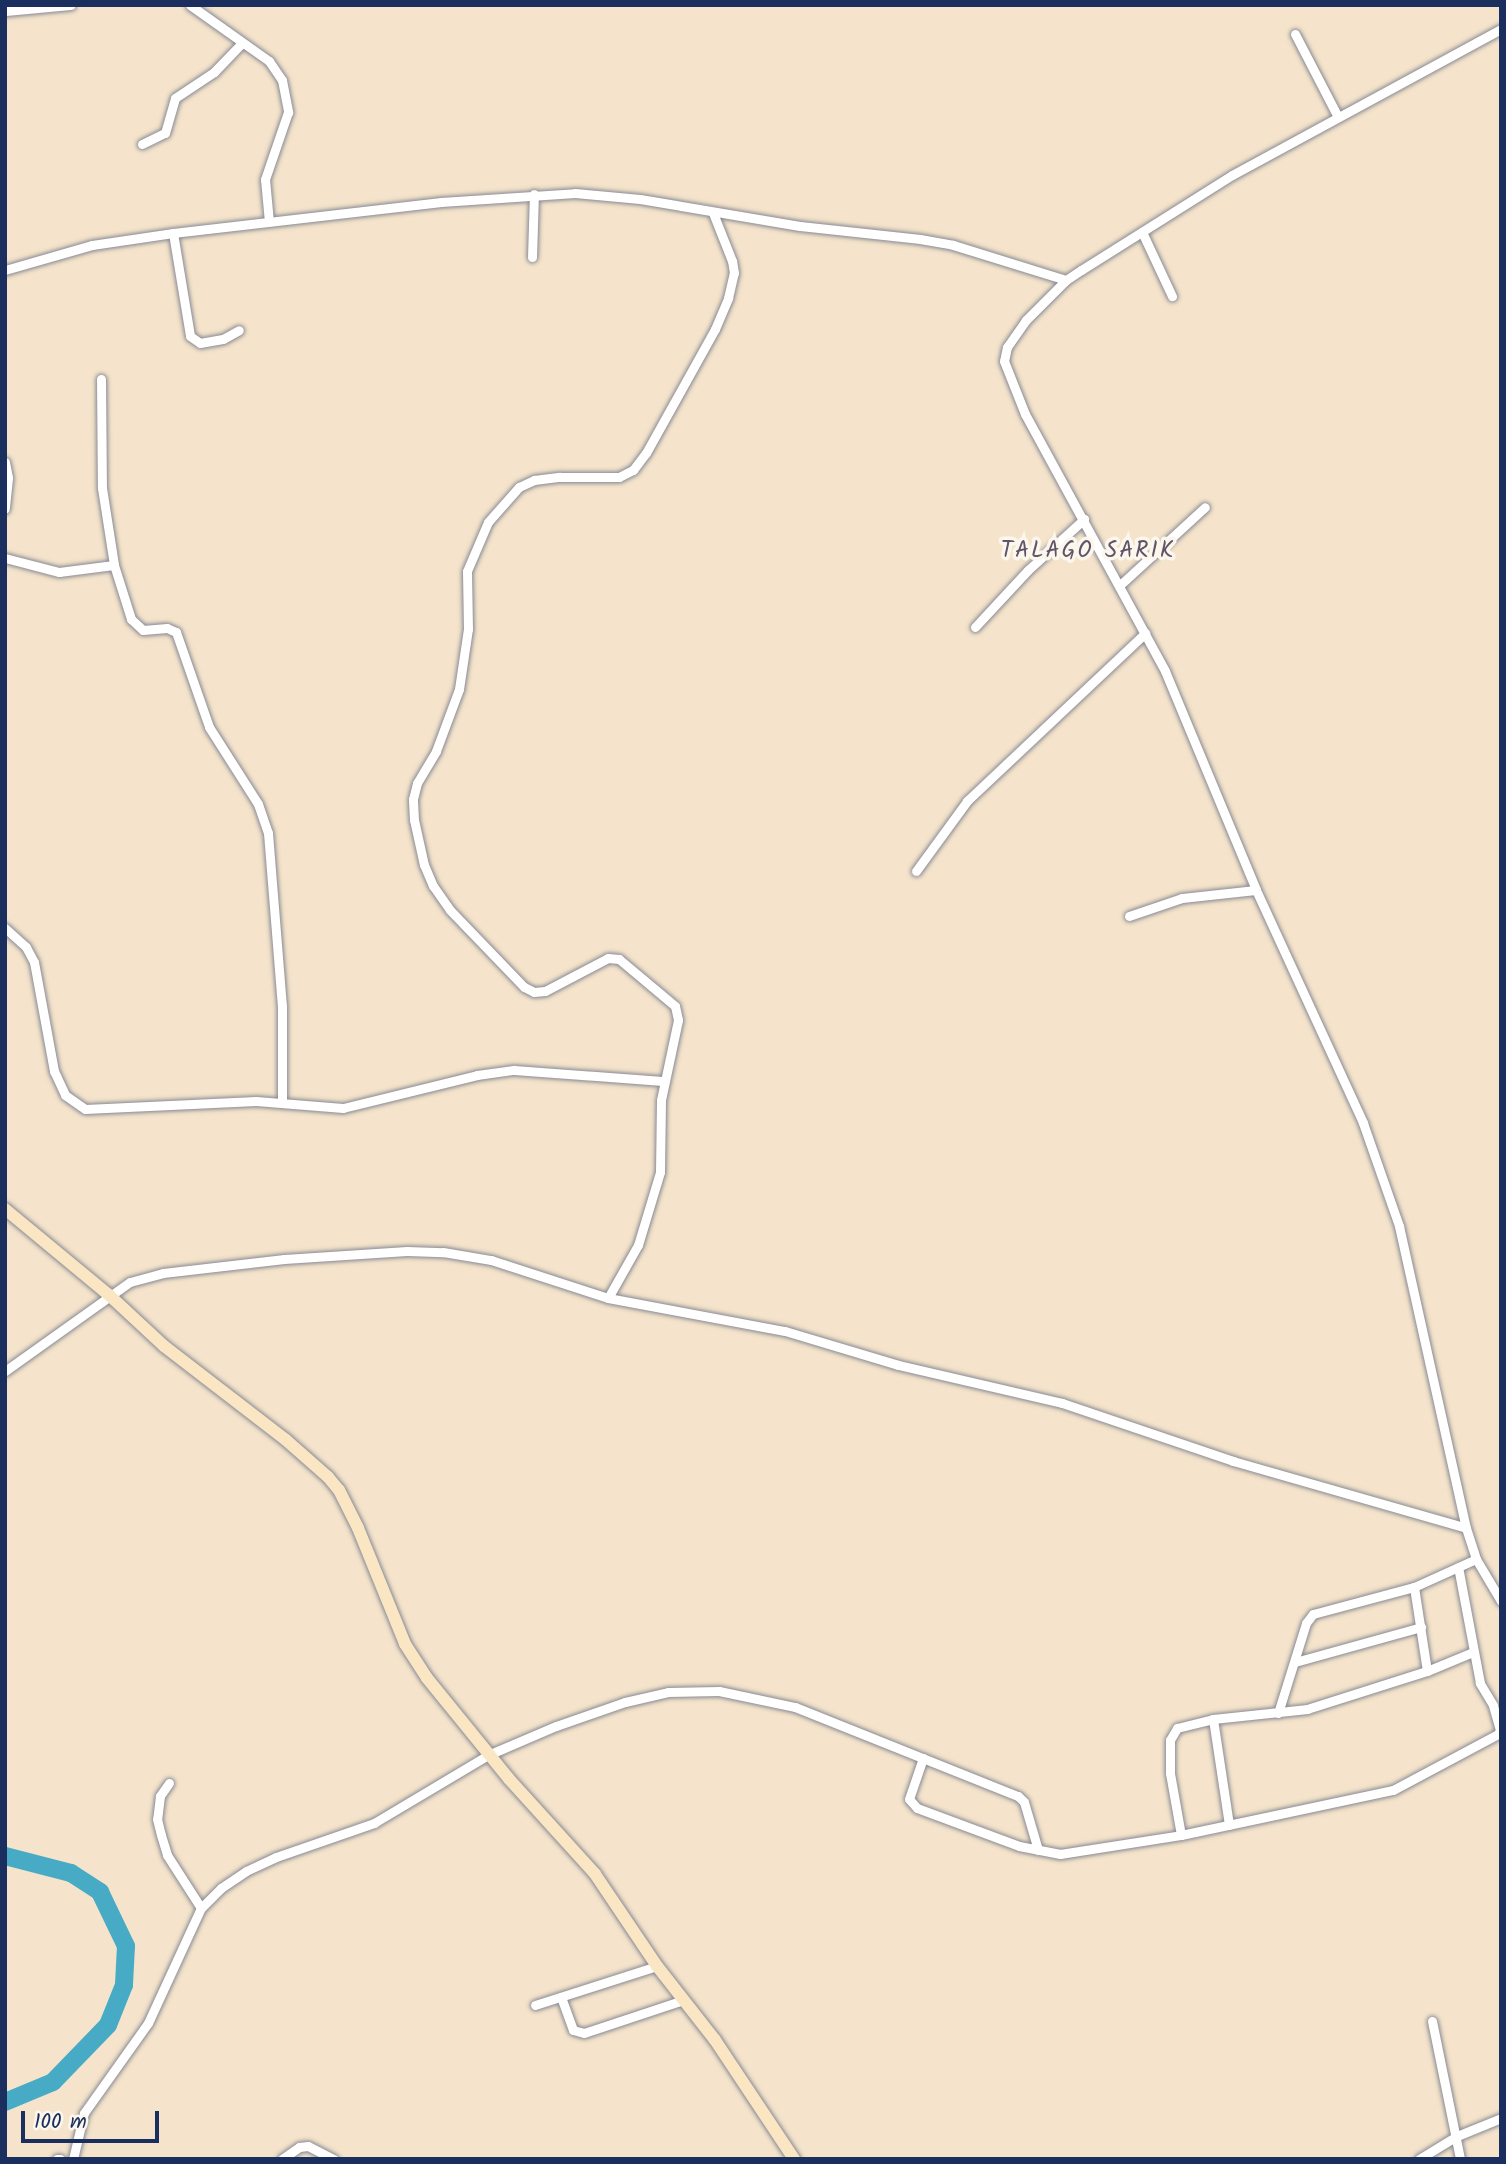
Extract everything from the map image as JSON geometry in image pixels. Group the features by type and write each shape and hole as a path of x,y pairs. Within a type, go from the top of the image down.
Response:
{"street":[{"path":"5,11 71,5"},
{"path":"190,5 278,70 288,112 265,179 269,222"},
{"path":"1501,29 1190,200 1066,280 1026,320 1007,346 1004,361 1025,414 1145,633 1217,792 1256,890 1356,1107 1399,1226 1466,1528 1476,1559 1501,1601"},
{"path":"1294,34 1338,117"},
{"path":"142,144 165,133 175,98 214,72 241,44"},
{"path":"532,257 534,194"},
{"path":"5,270 92,245 173,233 534,194 588,194 953,245 1066,280"},
{"path":"608,1298 638,1245 660,1172 663,1081 678,1020 670,999 619,959 608,958 545,991 534,992 524,987 450,910 433,886 424,865 414,820 413,799 417,783 441,739 459,689 468,629 467,571 488,522 519,487 534,480 620,477 633,470 646,453 715,329 728,298 734,273 732,261 713,213"},
{"path":"1142,232 1172,296"},
{"path":"173,233 190,336 200,343 223,339 239,330"},
{"path":"101,379 99,462 114,565 135,624 142,630 167,628 176,632 209,727 263,815 272,855 282,1006 282,1103"},
{"path":"5,462 8,489 5,509"},
{"path":"1120,584 1205,507"},
{"path":"975,626 1028,570 1084,519"},
{"path":"5,558 59,572 114,565"},
{"path":"916,871 967,801 1145,633"},
{"path":"1129,916 1182,898 1256,890"},
{"path":"5,928 26,947 34,962 50,1060 65,1095 78,1106 282,1103 353,1107 498,1071 663,1081"},
{"path":"5,1209 109,1295 164,1346 286,1440 339,1490 358,1528 405,1644 441,1697 488,1755 596,1874 657,1966 715,2040 794,2159"},
{"path":"5,1371 130,1282 189,1268 407,1251 443,1252 491,1260 608,1298 785,1331 898,1365 1062,1403 1233,1461 1466,1528"},
{"path":"1278,1713 1306,1623 1313,1614 1414,1587 1476,1559"},
{"path":"923,1758 909,1800 917,1808 1038,1850 1060,1854 1181,1835 1402,1787 1498,1734 1500,1727 1497,1703 1482,1688 1458,1567"},
{"path":"1414,1587 1427,1671"},
{"path":"1295,1662 1421,1627"},
{"path":"1181,1835 1170,1773 1171,1735 1177,1728 1213,1719 1278,1713 1338,1701 1427,1671 1473,1652"},
{"path":"73,2159 84,2113 148,2023 201,1908 221,1888 246,1871 374,1823 488,1755 556,1726 625,1702 668,1692 719,1691 795,1707 1018,1796 1024,1802 1038,1850"},
{"path":"1213,1719 1230,1825"},
{"path":"169,1783 160,1796 157,1819 161,1835 167,1855 201,1908"},
{"path":"535,2005 657,1966"},
{"path":"561,1997 573,2030 583,2033 682,2000"},
{"path":"1432,2021 1460,2159"},
{"path":"1419,2159 1457,2136 1501,2118"},
{"path":"282,2159 299,2147 307,2146 334,2159"}],"waterway":[{"path":"5,1856 71,1873 100,1892 126,1946 124,1985 108,2025 53,2082 5,2102"}],"district":[{"name":"TALAGO SARIK","path":"1088,551"}]}
